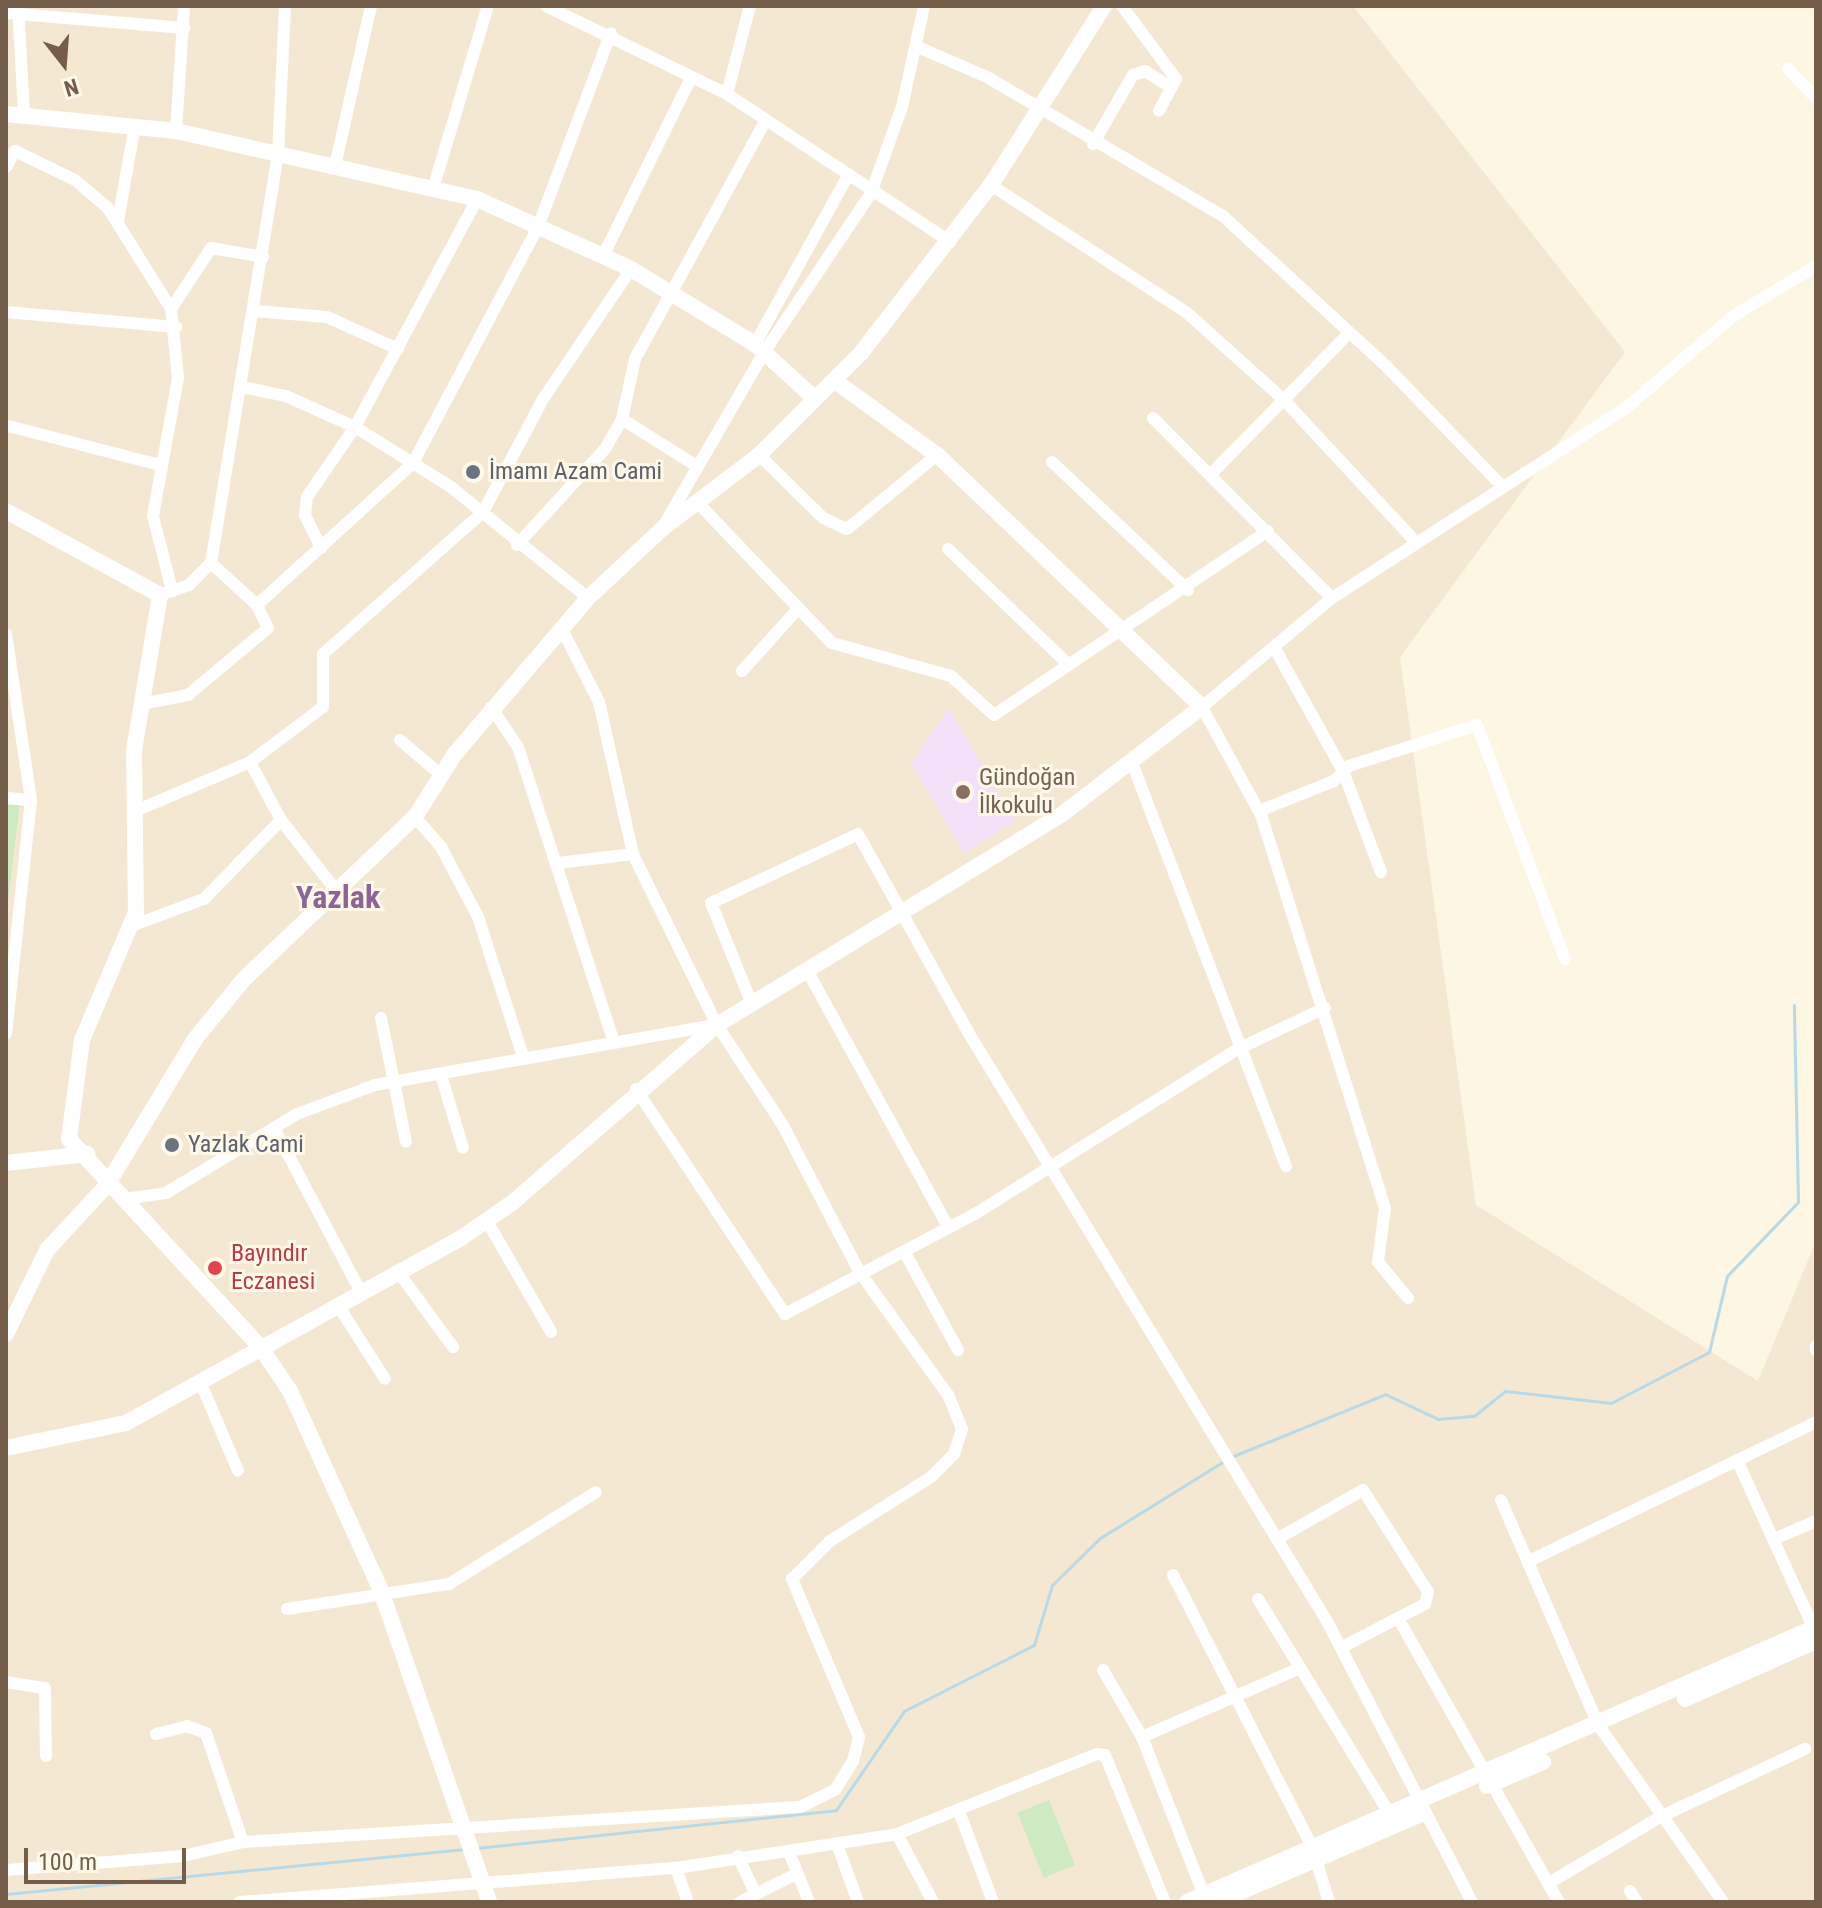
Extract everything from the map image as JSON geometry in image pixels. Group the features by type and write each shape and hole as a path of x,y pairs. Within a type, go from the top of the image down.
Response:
{"street":[{"path":"176,131 184,6"},
{"path":"6,511 166,593 189,585 211,563 278,154 285,6"},
{"path":"335,166 371,6"},
{"path":"433,189 488,6"},
{"path":"546,6 566,9 691,78 727,94 849,174 871,193 951,242"},
{"path":"727,94 750,6"},
{"path":"760,347 871,193 918,47 924,6"},
{"path":"6,1334 47,1250 107,1185 195,1039 244,979 415,817 440,774 491,707 588,598 663,528 759,455 835,381 951,242 991,185 1033,110 1104,6"},
{"path":"1122,6 1176,79 1169,86 1159,111"},
{"path":"24,115 14,12 184,28"},
{"path":"257,605 413,463 538,227 611,33"},
{"path":"918,47 987,77 1033,110 1223,216 1501,485"},
{"path":"1788,69 1816,98"},
{"path":"1093,144 1133,75 1145,71 1169,86"},
{"path":"604,254 691,78"},
{"path":"6,114 176,131 477,199 604,254 631,269 674,298 760,347 815,399"},
{"path":"517,545 581,481 622,419 627,378 674,298 766,120"},
{"path":"118,221 135,125"},
{"path":"6,167 10,150 75,180 118,221 171,309 176,327 178,378 153,516 166,593 142,704 133,812 141,867 129,927 82,1040 68,1108 69,1139 88,1154 107,1185 124,1199 261,1348 341,1490 466,1826 487,1894"},
{"path":"663,528 849,174"},
{"path":"991,185 1186,312 1282,398 1414,540"},
{"path":"321,548 305,515 307,497 355,427 477,199"},
{"path":"171,309 211,248 263,257"},
{"path":"6,1448 126,1423 202,1386 261,1348 339,1307 487,1221 636,1089 717,1025 1061,815 1202,707 1332,598 1414,540 1626,408 1732,317 1816,266"},
{"path":"133,812 250,762 323,707 321,662 328,647 413,580 483,512 543,399 631,269"},
{"path":"254,311 327,317 398,349"},
{"path":"6,312 176,327"},
{"path":"1212,473 1282,398 1348,334"},
{"path":"835,381 937,455 1125,630 1202,707 1259,811 1325,1008 1385,1208 1378,1262 1408,1298"},
{"path":"242,387 286,396 355,427 483,512 517,545 588,598"},
{"path":"1153,418 1212,473 1332,598"},
{"path":"622,419 695,465"},
{"path":"7,428 160,465"},
{"path":"759,455 823,518 847,529 937,455"},
{"path":"1052,462 1188,590"},
{"path":"698,503 797,610 847,650 951,676 994,715 1067,663 1188,590 1268,531"},
{"path":"948,549 1067,663"},
{"path":"142,704 188,695 265,634 267,620 257,605 211,563"},
{"path":"742,671 797,610"},
{"path":"6,1870 183,1856 243,1842 800,1807 835,1790 859,1737 792,1579 830,1541 931,1477 954,1454 962,1429 948,1395 859,1271 782,1124 717,1025 633,854 599,702 562,629"},
{"path":"6,634 12,704 31,800 6,1034"},
{"path":"1274,647 1343,771 1381,872"},
{"path":"491,707 518,747 613,1039"},
{"path":"1259,811 1343,771 1477,725 1565,959"},
{"path":"400,740 440,774"},
{"path":"1131,760 1286,1166"},
{"path":"250,762 281,820 338,893"},
{"path":"6,798 31,800"},
{"path":"415,817 441,847 478,917 524,1059"},
{"path":"129,927 204,899 281,820"},
{"path":"752,1004 713,921 711,903 738,886 858,834 1049,1167 1342,1647 1420,1809 1472,1902"},
{"path":"558,863 633,854"},
{"path":"808,972 947,1225"},
{"path":"636,1089 778,1309 796,1312 859,1271 904,1251 1049,1167 1240,1048 1325,1008"},
{"path":"381,1018 406,1142"},
{"path":"124,1199 166,1193 274,1128 393,1082 524,1059 613,1039 717,1025"},
{"path":"441,1075 463,1148"},
{"path":"274,1128 362,1294"},
{"path":"6,1163 88,1154"},
{"path":"487,1221 551,1332"},
{"path":"904,1251 958,1350"},
{"path":"399,1273 453,1347"},
{"path":"339,1307 385,1379"},
{"path":"202,1386 238,1471"},
{"path":"1529,1561 1816,1422"},
{"path":"1187,1902 1210,1898 1488,1780 1815,1632 1737,1460"},
{"path":"1277,1539 1363,1490 1428,1592 1425,1604 1342,1647"},
{"path":"287,1609 381,1591 449,1584 596,1492"},
{"path":"1501,1500 1602,1730 1723,1902"},
{"path":"1774,1539 1816,1521"},
{"path":"1173,1575 1313,1855 1329,1902"},
{"path":"1258,1599 1390,1814"},
{"path":"1398,1618 1559,1902"},
{"path":"1142,1737 1300,1668"},
{"path":"1103,1670 1142,1737 1210,1898"},
{"path":"6,1682 45,1688 46,1756"},
{"path":"156,1734 196,1726 206,1733 243,1842"},
{"path":"1549,1883 1662,1816 1805,1749"},
{"path":"240,1902 487,1894 897,1834 960,1814 1105,1755 1165,1902"},
{"path":"1313,1855 1390,1814 1420,1809"},
{"path":"960,1814 993,1902"},
{"path":"897,1834 933,1902"},
{"path":"837,1844 858,1902"},
{"path":"789,1852 809,1902"},
{"path":"738,1856 754,1891"},
{"path":"676,1868 688,1902"},
{"path":"740,1902 754,1891 796,1874"}],"shaded area":[{"path":"6,6 1353,6 1625,352 1400,657 1476,1205 1758,1381 1816,1241 1816,1902 6,1902"},
{"name":"Gündoğan İlkokulu","path":"949,708 1015,821 964,853 911,763"}],"green space":[{"path":"6,801 20,801 6,919"},
{"path":"1049,1800 1075,1865 1044,1878 1017,1813"}],"waterway":[{"path":"1231,1457 1385,1394 1438,1419 1474,1416 1505,1391 1611,1403 1709,1352 1727,1276 1798,1202 1794,1005"},
{"path":"476,1848 836,1810 904,1711 1034,1645 1052,1585 1100,1538 1224,1461"},
{"path":"6,1894 465,1849"}],"place":[{"name":"İmamı Azam Cami","path":"473,472"},
{"name":"Gündoğan İlkokulu","path":"963,792"},
{"name":"Yazlak Cami","path":"172,1145"},
{"name":"Bayındır Eczanesi","path":"215,1268"}],"district":[{"name":"Yazlak","path":"338,897"}]}
